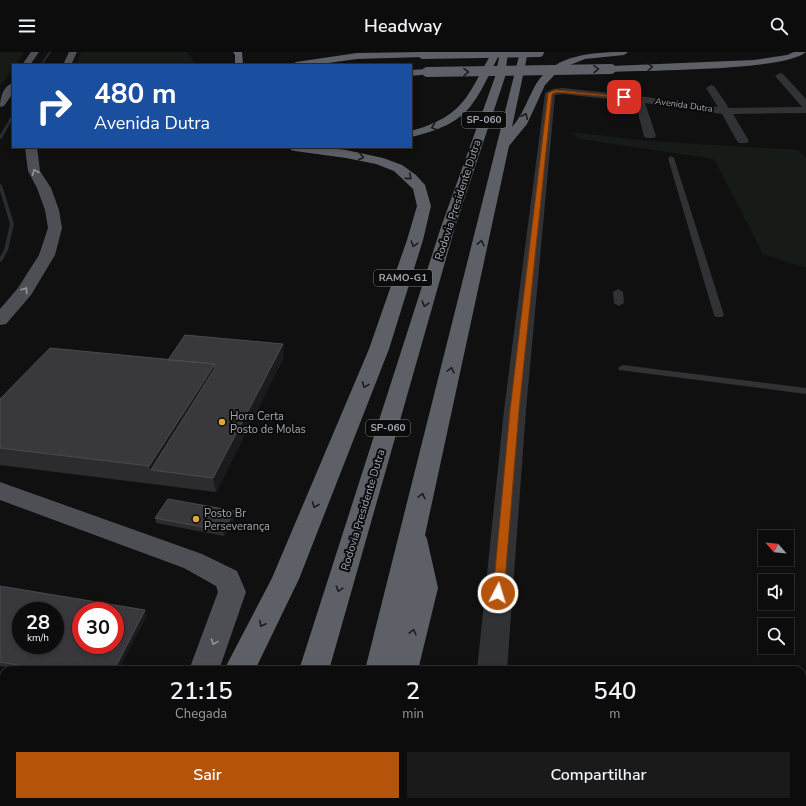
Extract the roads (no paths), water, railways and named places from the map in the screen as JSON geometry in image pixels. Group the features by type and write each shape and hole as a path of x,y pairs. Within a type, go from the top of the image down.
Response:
{"highway":[{"path":"237,52 239,64"},
{"path":"391,64 432,56 434,52"},
{"path":"412,134 440,125 456,117 464,108 474,92 496,52"},
{"name":"Rodovia Presidente Dutra","path":"315,666 448,227 500,77 504,52"},
{"name":"SP-060","path":"381,666 413,534 483,232 501,146 524,52"},
{"path":"302,64 337,58 378,55 539,52"},
{"path":"501,146 521,124 541,84 558,67 584,57 624,52"},
{"path":"412,73 754,63 788,57 802,52"},
{"name":"RAMO-G1","path":"241,666 285,579 380,349 421,220 424,206 420,188 411,178 398,168 379,161 346,154 301,148"},
{"path":"404,666 424,588 413,534"}],"main road":[{"path":"27,64 35,52"},
{"path":"67,64 73,52"},
{"path":"0,104 12,87"},
{"path":"0,320 25,291 46,255 55,228 52,210 44,188 34,171 31,148"},
{"path":"4,497 193,561 227,579 232,592 205,666"}],"street":[{"path":"780,76 806,104"},
{"path":"711,88 743,141"},
{"name":"Avenida Dutra","path":"492,666 515,410 550,93 563,91 639,98 726,111 806,110"},
{"path":"639,98 650,136"}],"lane":[{"path":"672,158 719,315"},
{"path":"618,292 619,304"},
{"path":"623,368 806,391"}],"waterway":[{"path":"42,64 50,52"},
{"path":"0,138 12,117"},
{"path":"0,185 12,224 6,250 0,261"}],"place":[{"name":"Hora Certa Posto de Molas","path":"222,422"},
{"name":"Posto Br Perseverança","path":"196,519"}]}
